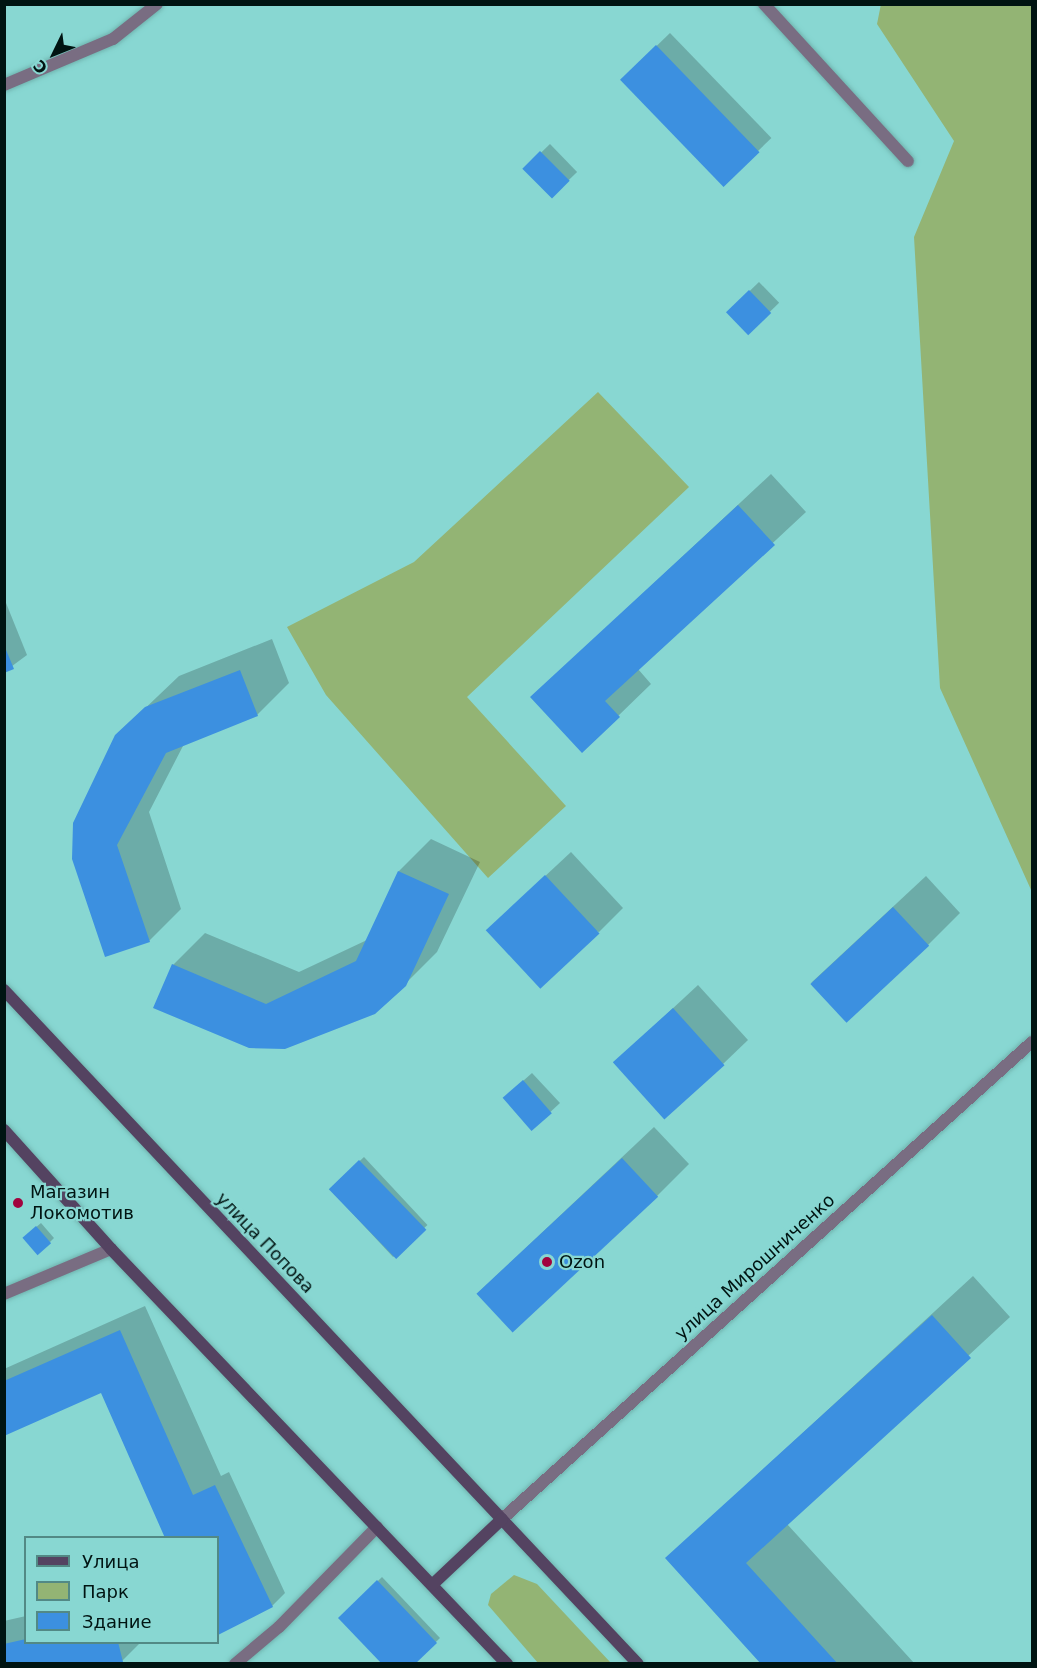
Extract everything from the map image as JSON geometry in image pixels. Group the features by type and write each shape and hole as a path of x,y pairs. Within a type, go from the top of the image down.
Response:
{"street":[{"path":"4,85 113,39 157,4"},
{"path":"764,4 908,161"},
{"name":"улица Попова","path":"4,990 638,1664"},
{"name":"улица Мирошниченко","path":"502,1519 1032,1042"},
{"path":"4,1130 111,1249 507,1664"},
{"path":"4,1294 111,1249"},
{"path":"432,1585 502,1519"},
{"path":"235,1664 279,1627 377,1527"}],"green space":[{"path":"881,4 1032,5 1032,892 940,688 914,237 954,141 877,24"},
{"path":"598,392 689,487 467,697 566,806 488,878 326,695 287,627 414,562"},
{"path":"514,1575 537,1584 611,1663 538,1663 488,1605 491,1594"}],"building":[{"path":"656,45 760,152 724,187 620,80"},
{"path":"540,151 570,181 552,198 522,169"},
{"path":"749,290 771,313 748,335 726,312"},
{"path":"738,505 775,545 605,701 620,717 582,753 530,697"},
{"path":"4,645 14,669 4,673"},
{"path":"240,670 258,716 166,753 117,845 150,942 105,957 72,859 73,823 115,735 145,707"},
{"path":"398,871 449,894 406,986 375,1014 285,1049 249,1048 153,1008 172,964 266,1004 356,961"},
{"path":"545,875 600,934 540,989 486,930"},
{"path":"893,907 929,946 847,1023 810,984"},
{"path":"673,1008 725,1065 664,1119 613,1062"},
{"path":"523,1080 552,1113 531,1131 503,1098"},
{"path":"622,1158 658,1197 513,1332 476,1294"},
{"path":"359,1160 426,1230 396,1259 329,1189"},
{"path":"36,1226 51,1243 38,1255 22,1238"},
{"path":"932,1315 971,1358 746,1563 838,1664 761,1664 665,1558"},
{"path":"120,1330 193,1495 215,1485 273,1607 219,1634 219,1536 164,1536 101,1393 4,1436 4,1381"},
{"path":"377,1580 437,1643 415,1664 382,1664 338,1618"},
{"path":"24,1639 24,1644 118,1644 123,1662 4,1664 4,1644"}],"place":[{"name":"Магазин Локомотив","path":"18,1203"},
{"name":"Ozon","path":"547,1262"}]}
